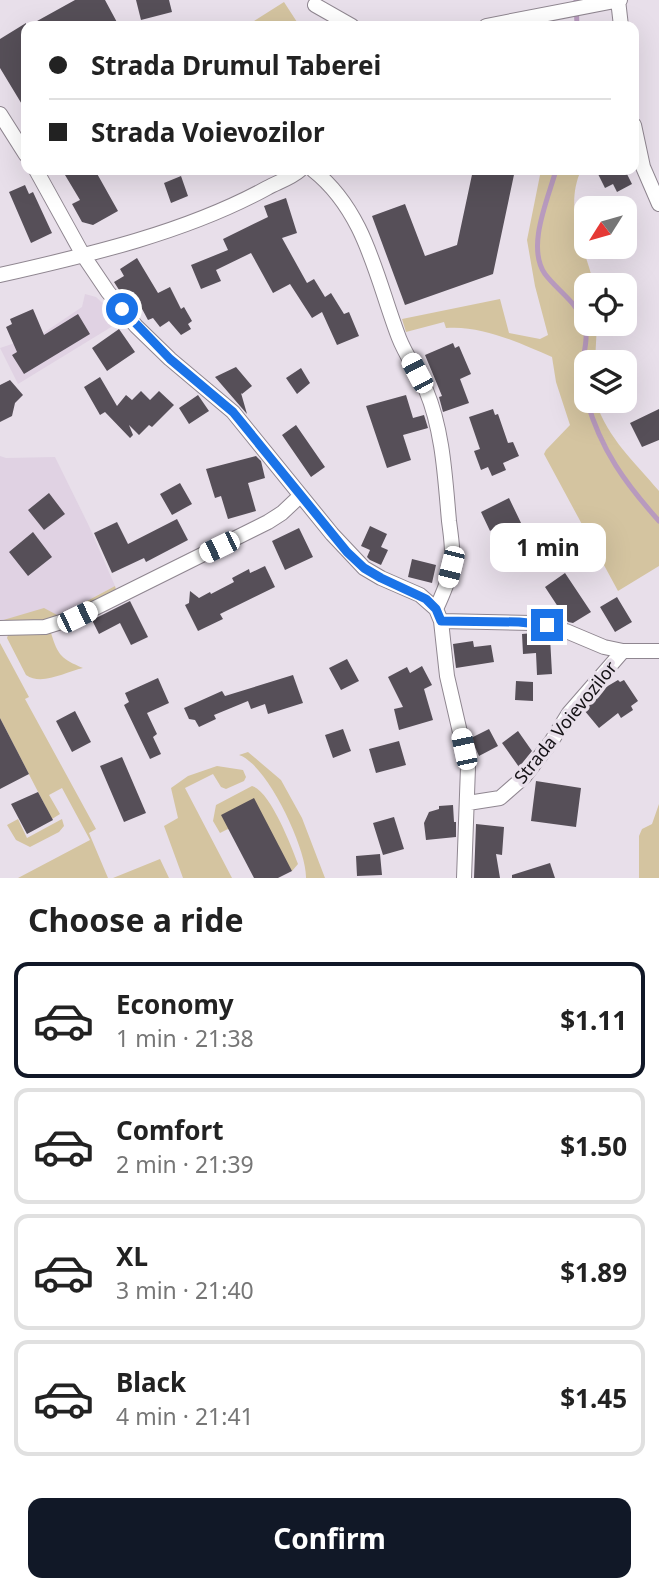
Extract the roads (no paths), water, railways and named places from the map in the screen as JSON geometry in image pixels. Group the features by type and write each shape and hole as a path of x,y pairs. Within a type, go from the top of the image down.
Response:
{"street":[{"path":"511,21 619,0 621,21"},
{"path":"313,3 323,21"},
{"path":"313,3 344,21"},
{"path":"0,114 21,147"},
{"path":"639,148 643,167 659,204"},
{"path":"39,175 83,256 108,292 154,344 233,412 347,552 364,568 419,595 438,615"},
{"path":"0,275 83,256 220,211 291,175"},
{"path":"318,175 344,199 354,215 372,256 400,340 426,390 440,436 452,544 451,567 438,615 447,676 468,767 464,878"},
{"path":"0,628 46,627 77,617 268,522 300,496"},
{"name":"Strada Voievozilor","path":"438,615 547,625 604,647 623,651 659,651"},
{"name":"Strada Voievozilor","path":"468,803 500,798 524,777 547,749 569,713 623,651"}],"waterway":[{"path":"576,0 577,21"},
{"path":"554,175 540,223 540,263 545,274 575,307 583,320 586,336 584,350"},
{"path":"591,413 599,435 616,465 659,521"}]}
